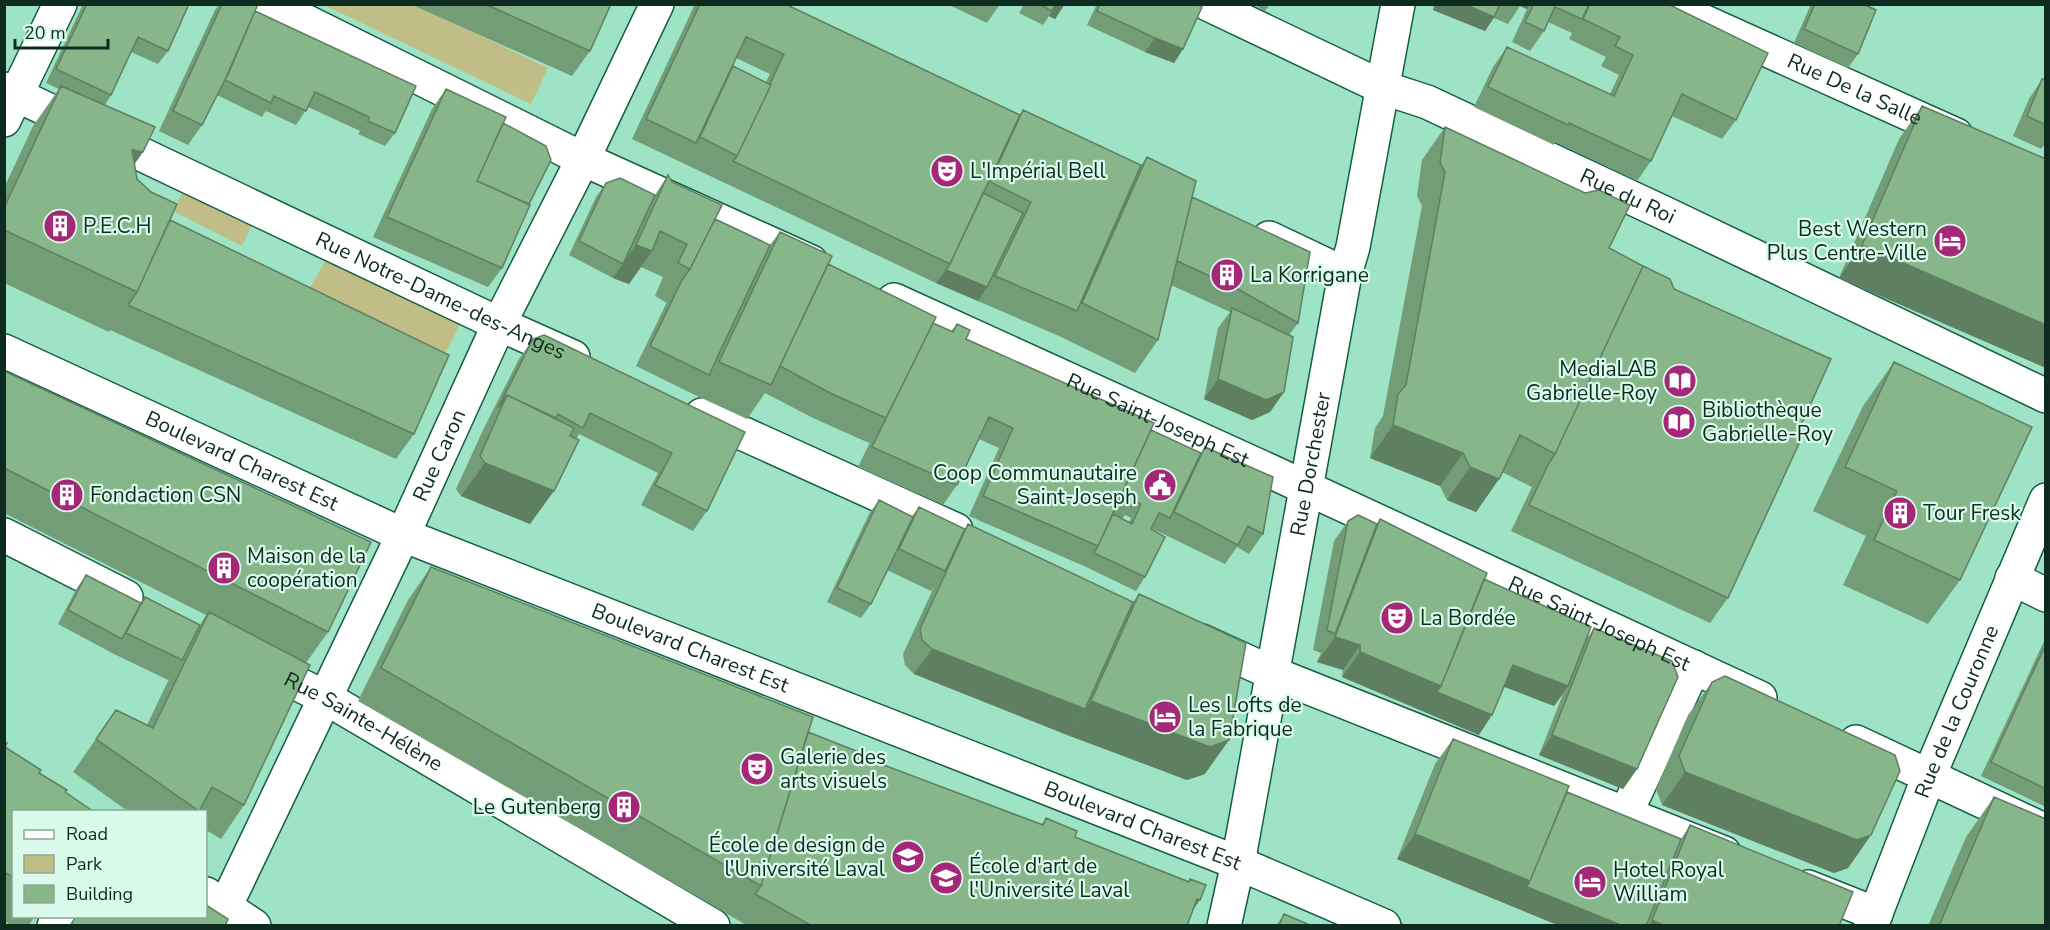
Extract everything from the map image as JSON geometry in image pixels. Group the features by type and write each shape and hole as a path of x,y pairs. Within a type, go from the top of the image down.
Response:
{"street":[{"path":"8,101 60,4"},
{"path":"272,4 583,159 839,275"},
{"name":"Rue Caron","path":"215,901 326,698 499,324 583,159 657,4"},
{"name":"Rue du Roi","path":"1208,4 1384,88 1449,112 2046,396"},
{"name":"Rue Dorchester","path":"1224,926 1238,863 1398,4"},
{"name":"Rue De la Salle","path":"1665,4 1982,146"},
{"name":"Rue Notre-Dame-des-Anges","path":"8,101 596,367"},
{"path":"1245,226 1346,274"},
{"name":"Rue Saint-Joseph Est","path":"871,290 1307,488 1790,712"},
{"name":"Boulevard Charest Est","path":"4,351 403,535 1238,863 1384,926"},
{"path":"672,402 987,544"},
{"name":"Rue de la Couronne","path":"1874,920 1929,776 2046,500"},
{"path":"4,535 151,609"},
{"path":"2012,578 2046,595"},
{"path":"1172,628 1272,673 1767,870 1874,920"},
{"name":"Rue Sainte-Hélène","path":"233,651 326,698 713,926"},
{"path":"1626,813 1694,667"},
{"path":"1833,732 2046,831"},
{"path":"215,901 254,926"}],"green space":[{"path":"324,5 416,5 548,68 531,104"},
{"path":"185,187 254,221 242,246 173,211"},
{"path":"334,245 468,309 431,380 295,314"}],"building":[{"path":"87,4 189,4 168,51 138,37 111,95 56,69"},
{"path":"222,4 258,4 229,72 202,125 173,111"},
{"path":"485,4 611,4 590,51"},
{"path":"700,4 785,4 1020,115 950,264 733,161 784,54 746,37 696,143 646,119"},
{"path":"1039,4 1055,4 1052,11"},
{"path":"1100,4 1197,4 1202,7 1183,49 1097,11"},
{"path":"1464,4 1500,4 1494,17"},
{"path":"1534,4 1556,4 1544,31 1525,22"},
{"path":"1556,4 1589,4 1582,19 1555,7"},
{"path":"1590,4 1668,4 1768,53 1736,120 1682,94 1651,161 1488,87 1507,47 1614,96 1633,55 1615,46 1620,37 1583,19"},
{"path":"1815,4 1863,4 1876,10 1858,54 1804,29"},
{"path":"255,11 416,86 395,133 368,121 369,117 315,92 306,111 274,96 271,103 225,80"},
{"path":"733,66 771,85 737,156 700,137"},
{"path":"2042,79 2046,79 2046,125 2027,116"},
{"name":"P.E.C.H","path":"61,86 155,127 143,152 132,150 137,179 151,192 177,204 137,292 4,230 4,208"},
{"path":"446,89 506,117 477,181 530,205 502,268 387,217"},
{"name":"Best Western Plus Centre-Ville","path":"1922,106 2046,159 2046,325 1862,245"},
{"path":"1023,110 1141,165 1077,311 995,276 1031,202 990,182"},
{"path":"503,123 546,146 551,160 529,204 477,181"},
{"path":"1445,127 1585,193 1599,190 1630,205 1609,248 1643,266 1555,454 1520,435 1499,479 1470,467 1463,453 1393,425 1398,394 1406,385 1445,172 1440,163"},
{"path":"1147,157 1196,181 1158,340 1082,303"},
{"path":"668,175 672,182 722,205 690,269 678,263 687,244 660,231 652,251 636,245"},
{"path":"620,178 655,195 623,264 579,241 606,183"},
{"path":"983,193 1023,213 987,287 946,270"},
{"path":"1192,197 1310,252 1298,323 1238,289 1177,261"},
{"path":"715,219 770,245 709,375 650,346"},
{"path":"170,220 449,355 414,434 128,305 137,292"},
{"path":"780,232 832,256 771,385 719,362"},
{"path":"828,264 936,317 886,418 830,393 780,366"},
{"name":"Bibliothèque Gabrielle-Roy","path":"1641,265 1670,279 1674,289 1831,359 1797,434 1802,437 1728,598 1529,505 1643,266"},
{"path":"1232,308 1293,337 1284,392 1266,400 1218,379"},
{"path":"933,323 953,332 957,324 970,330 966,339 1154,423 1098,546 983,496 1013,428 989,417 957,485 872,447"},
{"path":"544,335 745,432 707,511 655,485 672,453 590,413 583,428 558,414 556,418 507,395 498,408 533,339"},
{"path":"1894,362 2032,427 1960,580 1874,540 1897,491 1845,467"},
{"path":"4,371 371,542 328,632 4,468"},
{"path":"507,395 574,428 570,436 579,440 554,491 485,463 480,456"},
{"path":"1151,430 1201,453 1170,518 1159,513 1151,529 1165,537 1145,577 1094,553 1113,514 1132,524 1141,504 1133,500 1131,506 1119,500"},
{"path":"1205,447 1273,477 1263,534 1248,526 1238,545 1174,512"},
{"path":"879,500 913,517 871,604 837,588"},
{"path":"919,507 965,529 945,571 899,549"},
{"path":"1358,515 1377,524 1335,634 1327,630 1348,521"},
{"name":"La Bordée","path":"1380,519 1487,573 1441,686 1360,652 1360,645 1335,637"},
{"path":"968,524 1133,602 1085,709 932,649 922,640 920,629"},
{"path":"431,567 813,717 761,886 381,668"},
{"path":"86,575 141,603 122,639 68,610"},
{"path":"1484,579 1591,627 1568,686 1513,665 1492,715 1437,692"},
{"path":"1139,594 1246,643 1229,740 1210,747 1091,701"},
{"path":"145,597 200,625 182,660 126,633"},
{"path":"209,612 310,665 244,805 212,787 198,810 96,739 116,710 153,728"},
{"path":"1594,628 1672,661 1678,677 1637,769 1552,735"},
{"path":"2046,644 2046,789 1991,762"},
{"path":"1725,676 1895,755 1900,771 1871,835 1857,840 1685,772 1679,756 1712,682"},
{"path":"808,732 874,758 873,761 1043,825 1046,818 1077,831 1075,837 1189,882 1190,879 1206,885 1200,900 1197,899 1187,926 812,926 755,894 761,886"},
{"path":"1453,739 1569,786 1530,881 1415,834"},
{"path":"4,742 7,743 5,747 41,770 39,773 67,790 65,792 91,810 12,810 12,877 4,872"},
{"name":"Hotel Royal William","path":"1567,792 1681,839 1646,926 1623,926 1527,887"},
{"path":"1994,797 2046,819 2046,926 1939,926"},
{"path":"1690,825 1853,892 1839,926 1665,926 1652,920"},
{"path":"207,906 228,919 225,926 70,926 75,918 207,918"},
{"path":"1284,914 1312,926 1279,926"}],"place":[{"name":"L'Impérial Bell","path":"947,171"},
{"name":"P.E.C.H","path":"60,226"},
{"name":"Best Western Plus Centre-Ville","path":"1950,241"},
{"name":"La Korrigane","path":"1227,275"},
{"name":"MediaLAB Gabrielle-Roy","path":"1680,381"},
{"name":"Bibliothèque Gabrielle-Roy","path":"1679,422"},
{"name":"Coop Communautaire Saint-Joseph","path":"1160,485"},
{"name":"Fondaction CSN","path":"67,495"},
{"name":"Tour Fresk","path":"1900,513"},
{"name":"Maison de la coopération","path":"224,568"},
{"name":"La Bordée","path":"1397,618"},
{"name":"Les Lofts de la Fabrique","path":"1165,717"},
{"name":"Galerie des arts visuels","path":"757,769"},
{"name":"Le Gutenberg","path":"624,807"},
{"name":"École de design de l'Université Laval","path":"908,857"},
{"name":"École d'art de l'Université Laval","path":"946,878"},
{"name":"Hotel Royal William","path":"1590,882"}]}
